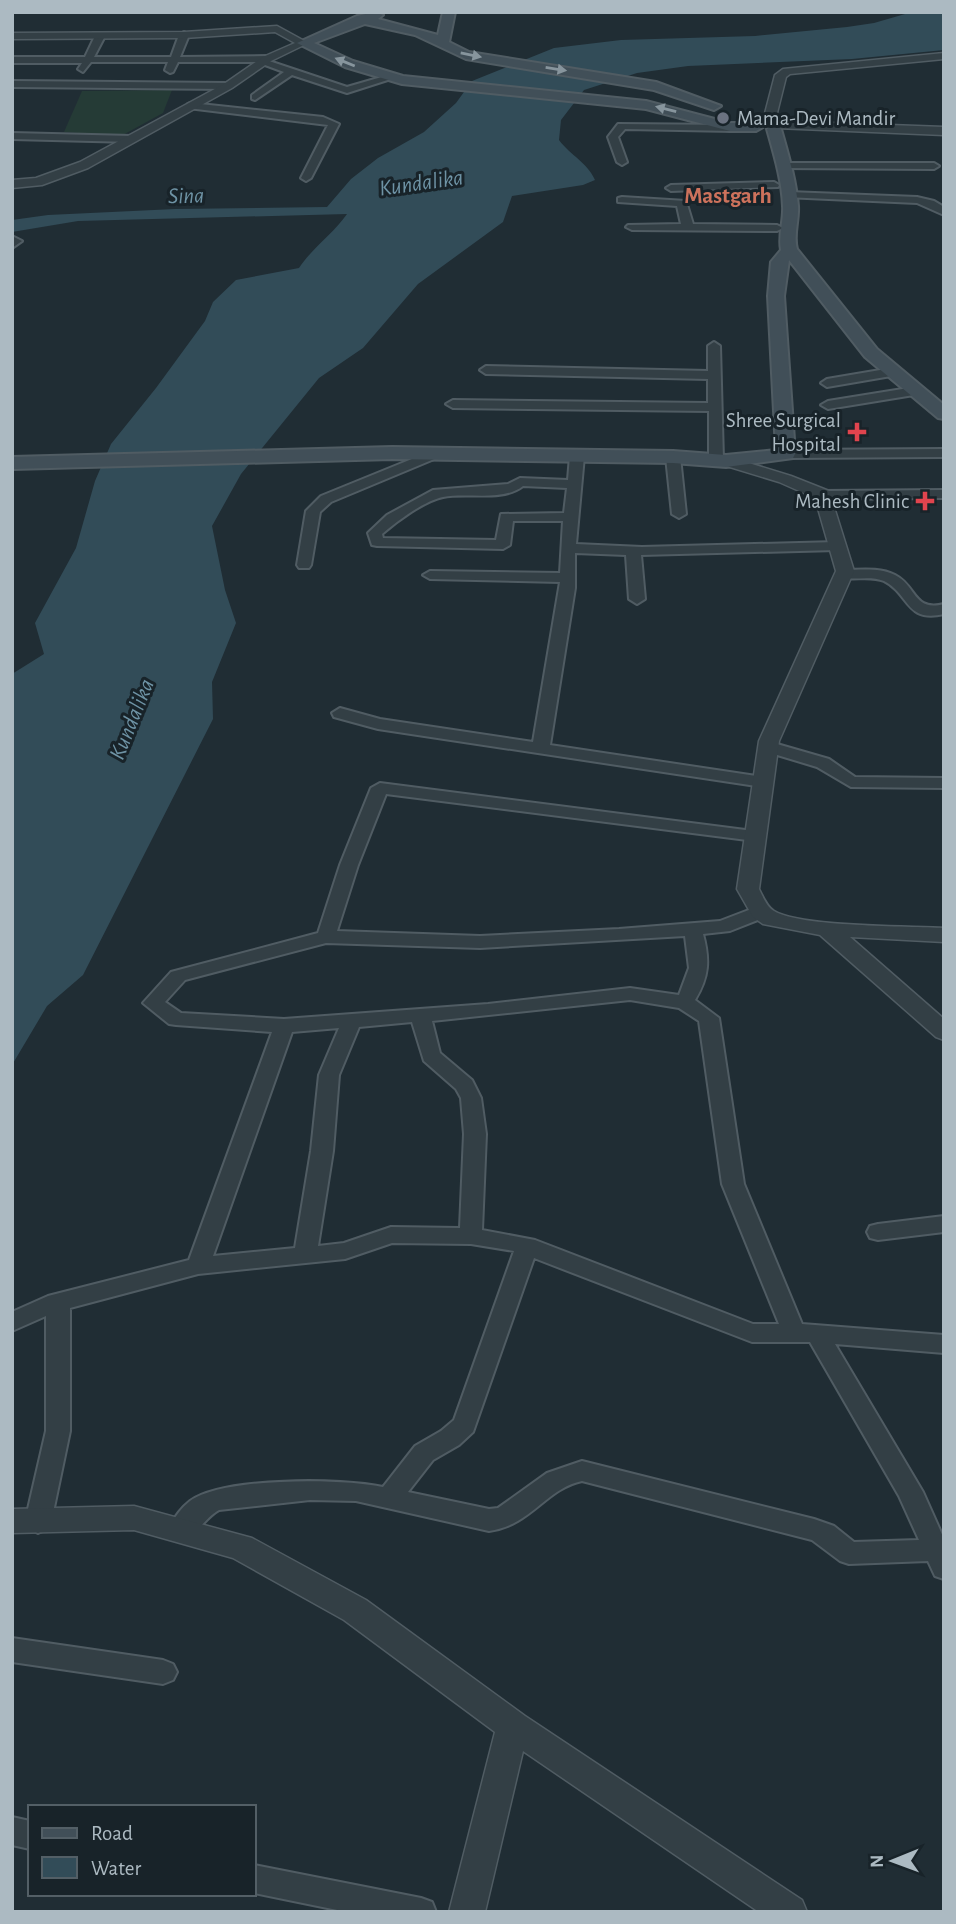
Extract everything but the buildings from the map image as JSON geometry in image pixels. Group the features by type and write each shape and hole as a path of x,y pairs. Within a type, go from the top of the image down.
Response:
{"main road":[{"path":"303,43 362,19 389,12"},
{"path":"443,42 449,12"},
{"path":"362,19 424,34 443,42 452,51 656,86 755,124 784,166 789,195 790,231 784,239"},
{"path":"303,43 349,64 392,77 583,97 755,124"},
{"path":"12,463 434,454 721,460 786,454 776,296 784,239 772,160 755,124"},
{"path":"784,239 871,353 944,414"}],"street":[{"path":"255,18 303,43"},
{"path":"12,33 184,35 277,29"},
{"path":"12,33 207,33"},
{"path":"166,85 184,35"},
{"path":"76,84 100,36"},
{"path":"12,184 38,181 83,165 228,86 264,60 303,43"},
{"path":"755,124 781,75 786,71 944,56"},
{"path":"12,60 264,60 290,72 347,90 392,77"},
{"path":"255,97 290,72"},
{"path":"12,84 228,86"},
{"path":"191,106 323,120 334,124 306,178"},
{"path":"622,162 613,136 622,126 755,124 944,131"},
{"path":"12,136 132,139"},
{"path":"944,158 930,158 944,178"},
{"path":"784,166 934,166"},
{"path":"671,187 774,186"},
{"path":"789,195 917,200 930,203 944,212"},
{"path":"622,200 682,203 688,228"},
{"path":"632,227 688,228 784,239"},
{"path":"12,239 16,241 12,245"},
{"path":"714,346 715,407 721,460 785,479 823,495 944,494"},
{"path":"486,370 714,375"},
{"path":"827,383 892,372"},
{"path":"828,405 915,391"},
{"path":"453,404 715,407"},
{"path":"785,479 786,454 944,453"},
{"path":"304,565 313,511 317,505 434,454"},
{"path":"541,747 568,578 576,456"},
{"path":"673,457 679,514"},
{"path":"571,517 506,517 503,545 377,542 375,533 392,518 438,493 512,488 520,482 573,484"},
{"path":"823,495 845,571 769,741 748,889 761,912 771,919 827,929 944,935"},
{"path":"568,548 633,551 837,546"},
{"path":"633,551 637,600"},
{"path":"844,574 886,577 896,583 919,609 931,612 944,609"},
{"path":"430,575 568,578"},
{"path":"340,713 378,724 763,782"},
{"path":"770,747 823,763 851,782 944,783"},
{"path":"326,937 349,865 380,788 755,836"},
{"path":"180,1531 198,1509 215,1500 335,1490 496,1520 509,1516 557,1478 575,1471 593,1471 814,1530 825,1534 849,1553 940,1559 910,1492 805,1332 757,1246 733,1184 709,1018 684,1002 630,994 284,1026 176,1019 153,1003 178,976 234,959 326,937 480,942 693,930 723,927 761,912"},
{"path":"827,929 944,1032"},
{"path":"684,1002 700,972 701,962 693,930"},
{"path":"420,1015 431,1056 465,1085 471,1098 475,1134 471,1236"},
{"path":"305,1255 322,1151 329,1076 352,1020"},
{"path":"198,1266 284,1026"},
{"path":"878,1232 944,1224"},
{"path":"12,1322 58,1303 198,1266 345,1251 391,1235 471,1236 527,1246 752,1333 805,1332 944,1344"},
{"path":"388,1498 424,1453 450,1438 464,1425 527,1246"},
{"path":"58,1303 58,1431 25,1521 134,1518 241,1547 355,1610 513,1726 790,1912"},
{"path":"12,1650 163,1672"},
{"path":"467,1912 513,1726"},
{"path":"256,1879 421,1912"}],"green space":[{"path":"172,90 163,113 121,136 64,132 82,91"}],"water":[{"name":"Kundalika","path":"912,12 944,12 944,50 852,59 688,66 637,73 584,90 561,120 559,140 588,168 595,180 583,185 512,196 503,222 418,284 363,348 319,378 241,474 212,526 225,590 236,623 212,682 213,719 83,975 47,1006 12,1065 12,674 44,654 35,623 76,548 95,481 111,444 205,321 213,302 236,280 299,268 347,214 78,221 12,232 12,220 48,215 175,209 327,207 351,179 378,158 424,132 456,103 472,81 554,48 621,40 755,36 847,27 874,23"}],"place":[{"name":"Mama-Devi Mandir","path":"723,118"},
{"name":"Shree Surgical Hospital","path":"857,432"},
{"name":"Mahesh Clinic","path":"925,501"}],"district":[{"name":"Mastgarh","path":"728,195"}],"water label":[{"name":"Sina","path":"186,195"}]}
